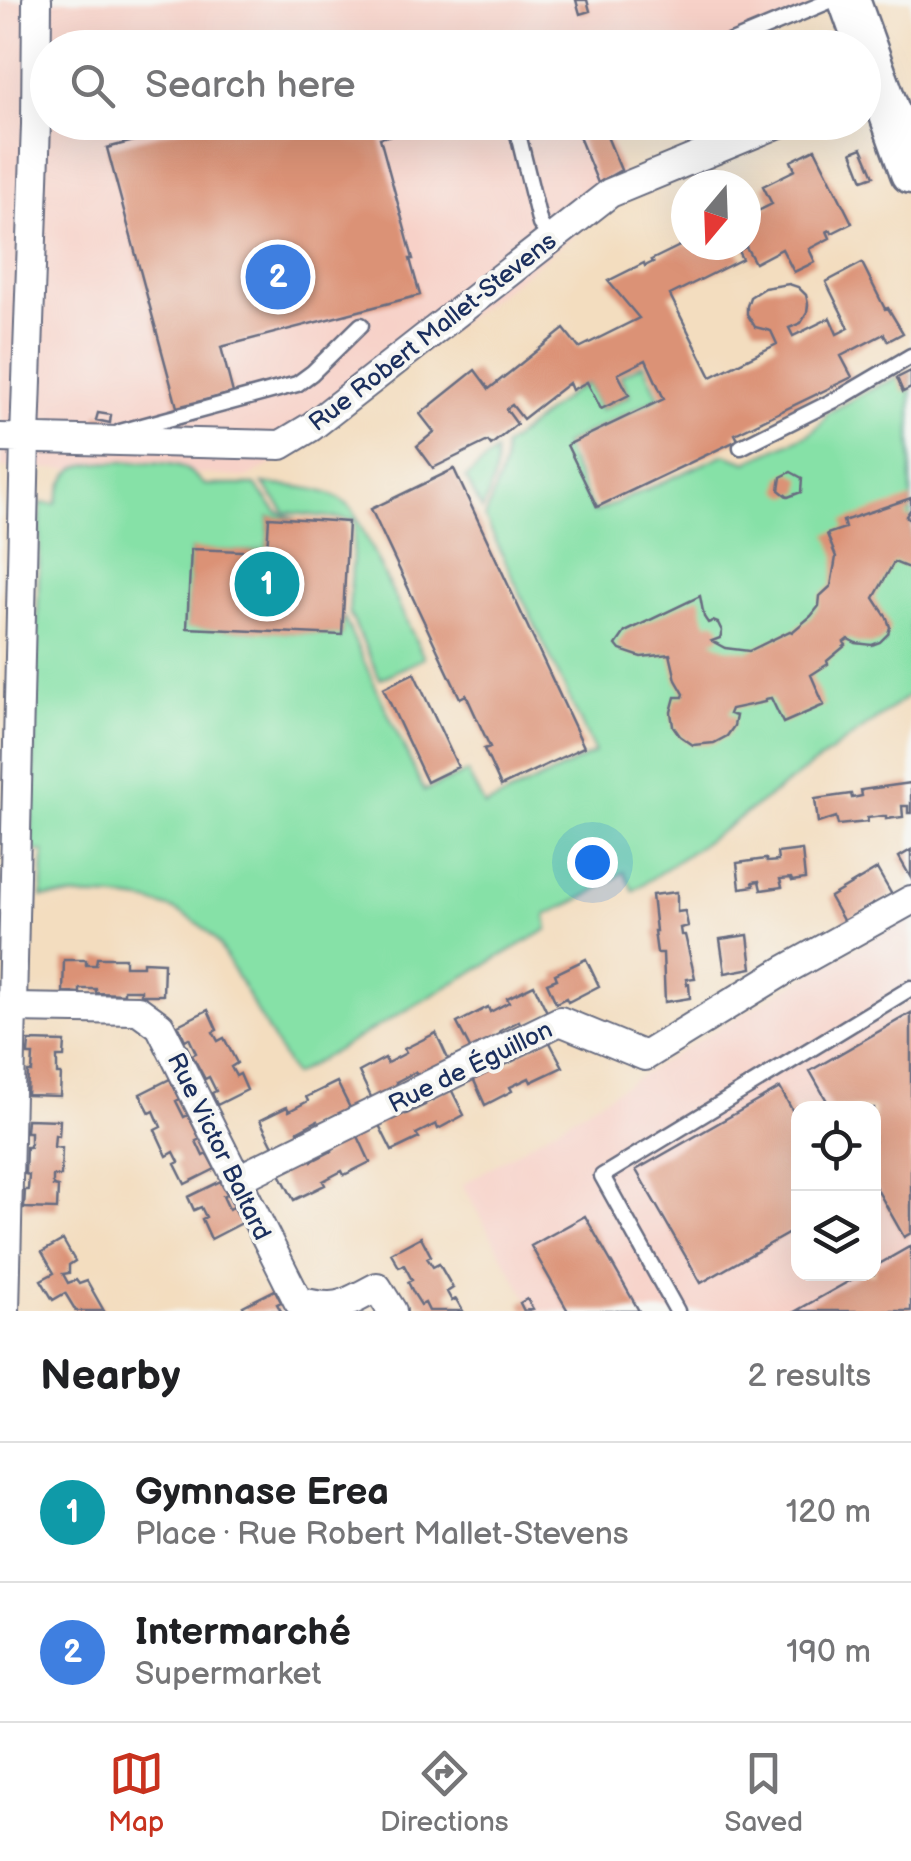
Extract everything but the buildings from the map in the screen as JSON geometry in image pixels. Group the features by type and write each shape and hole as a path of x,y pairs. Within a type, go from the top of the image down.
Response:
{"main road":[{"path":"833,1 840,30"},
{"path":"833,1 846,30"},
{"path":"881,107 911,173"},
{"path":"881,129 911,187"}],"street":[{"path":"37,0 37,30"},
{"path":"6,1311 4,1218 13,1008 13,438 35,140"},
{"name":"Rue Robert Mallet-Stevens","path":"13,438 282,444 311,427 610,193 738,140"},
{"name":"Rue de Éguillon","path":"236,1180 560,1020 645,1056 784,970 911,900"},
{"name":"Rue Victor Baltard","path":"13,1008 138,1010 160,1026 298,1300 320,1308 339,1308 377,1288 392,1311"}],"lane":[{"path":"761,30 833,1"},
{"path":"519,140 540,224 552,238"},
{"path":"91,440 298,384 361,326"},
{"path":"740,447 844,396 911,356"},
{"path":"677,1311 602,1176 911,988"}],"shaded area":[{"path":"0,0 804,0 814,18 785,30 30,30 30,140 610,140 630,197 599,216 291,454 247,478 171,471 0,468"},
{"path":"911,916 911,1311 534,1311 462,1185 718,1028"}],"green space":[{"path":"644,364 659,397 563,445 594,513 725,454 747,462 809,434 828,413 911,372 911,694 633,891 624,872 585,897 546,915 548,929 293,1075 219,945 203,927 184,914 139,900 42,897 44,852 31,850 41,503 56,504 62,485 75,469 126,462 170,464 183,467 205,485 255,485 277,512 296,519 269,517 267,552 191,550 187,627 342,635 343,616 424,791 467,772 485,806 595,753 485,518 504,464 504,447 587,384 600,410 630,396 621,375"},
{"path":"495,452 494,474 482,510 466,478"},
{"path":"263,484 322,492 353,510 424,658 380,679 349,612 355,520 285,512"}],"place":[{"name":"Intermarché","path":"278,277"},
{"name":"Gymnase Erea","path":"267,584"}]}
